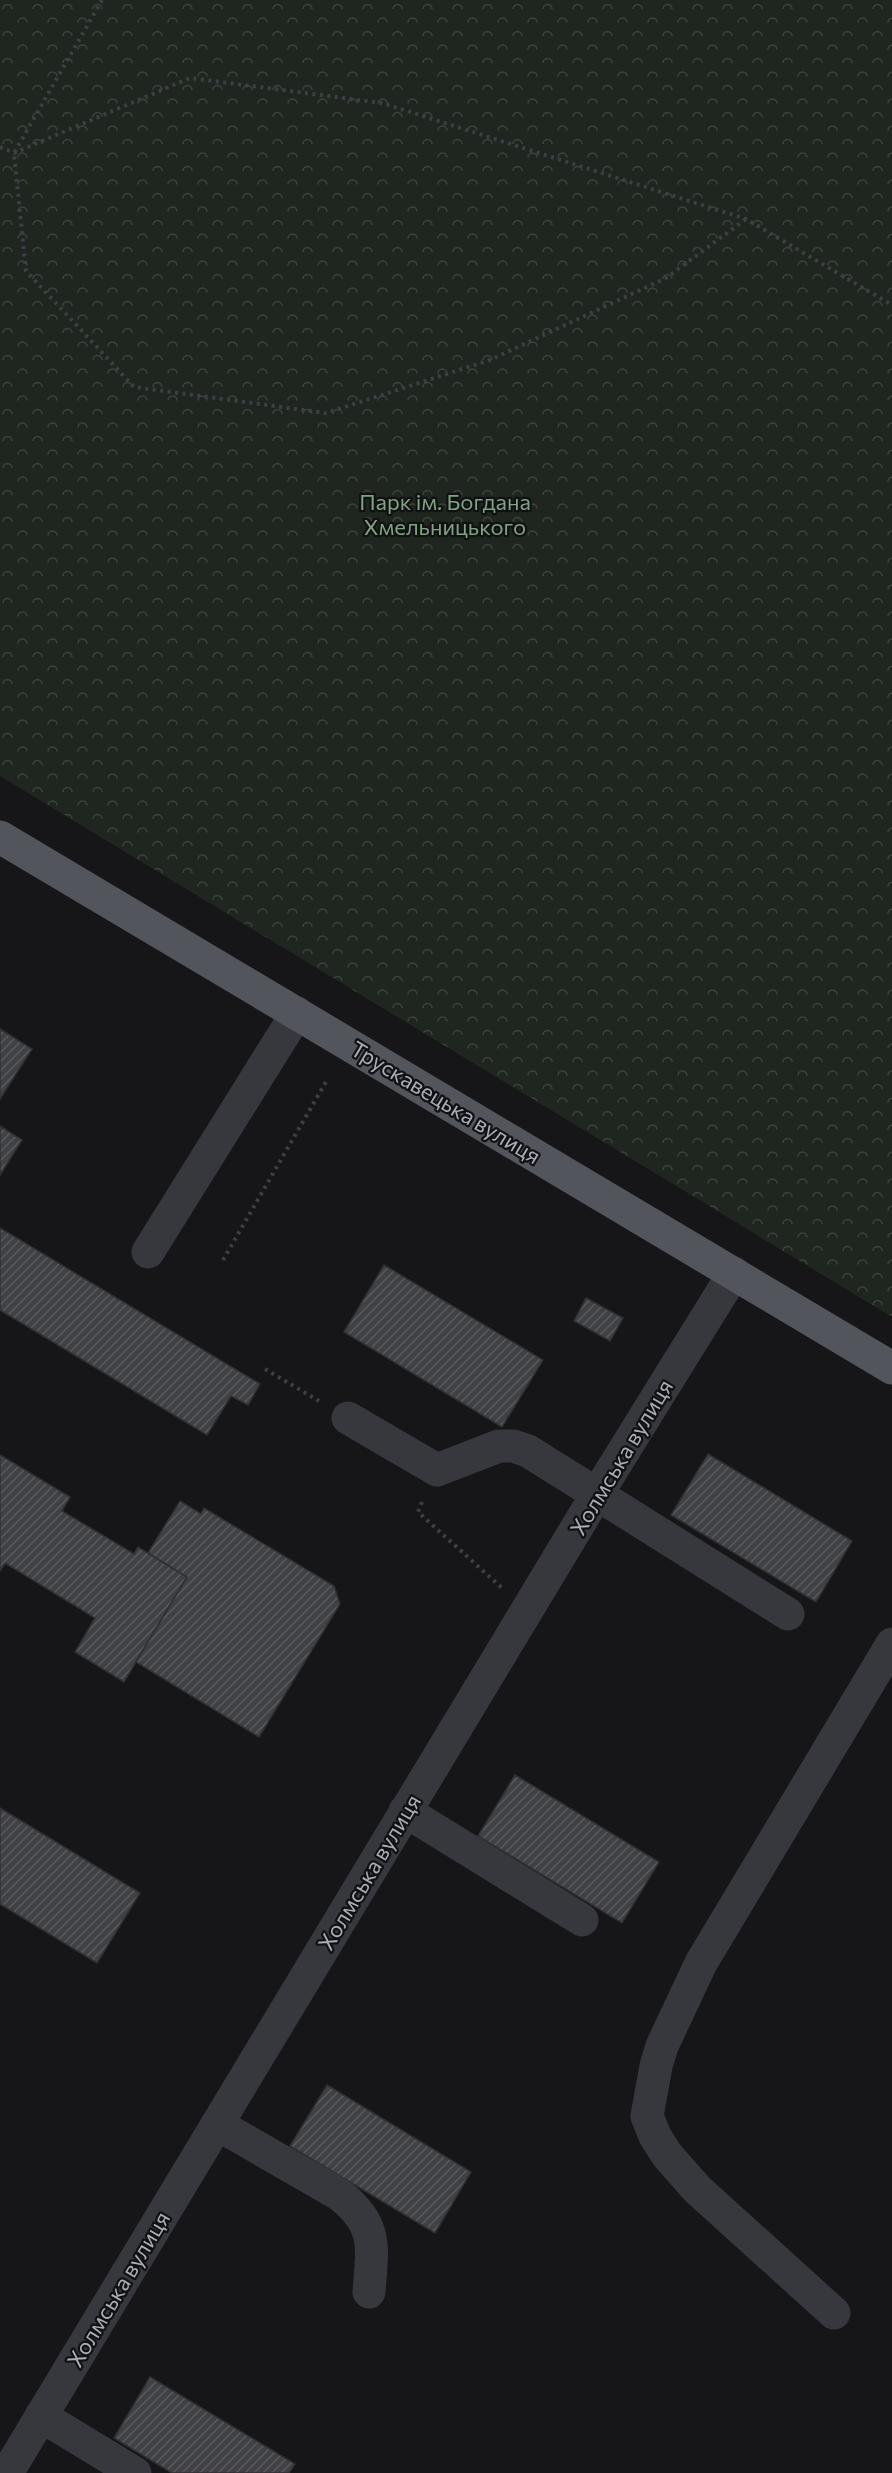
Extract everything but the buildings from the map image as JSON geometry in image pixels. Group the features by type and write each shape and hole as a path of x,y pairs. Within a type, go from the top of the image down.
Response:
{"main road":[{"name":"Трускавецька вулиця","path":"0,837 892,1368"}],"street":[{"path":"148,1252 297,1013"},
{"name":"Холмська вулиця","path":"7,2473 597,1494 734,1273"},
{"path":"348,1418 437,1470 499,1446 513,1446 528,1451 788,1614"},
{"path":"834,2313 697,2189 667,2155 655,2136 647,2116 662,2046 700,1962 892,1644"},
{"path":"405,1811 582,1920"},
{"path":"217,2124 340,2195 351,2204 364,2221 372,2242 369,2292"},
{"path":"41,2416 135,2473"}],"path":[{"path":"102,0 14,153 26,271 134,387 326,413 490,360 666,278 746,219"},
{"path":"0,147 14,153 190,78 382,103 746,219 892,305"},
{"path":"223,1260 327,1080"},
{"path":"265,1369 302,1391"},
{"path":"437,1470 418,1512 527,1611"}],"green space":[{"name":"Парк ім. Богдана Хмельницького","path":"0,0 892,0 892,1317 0,776"}]}
